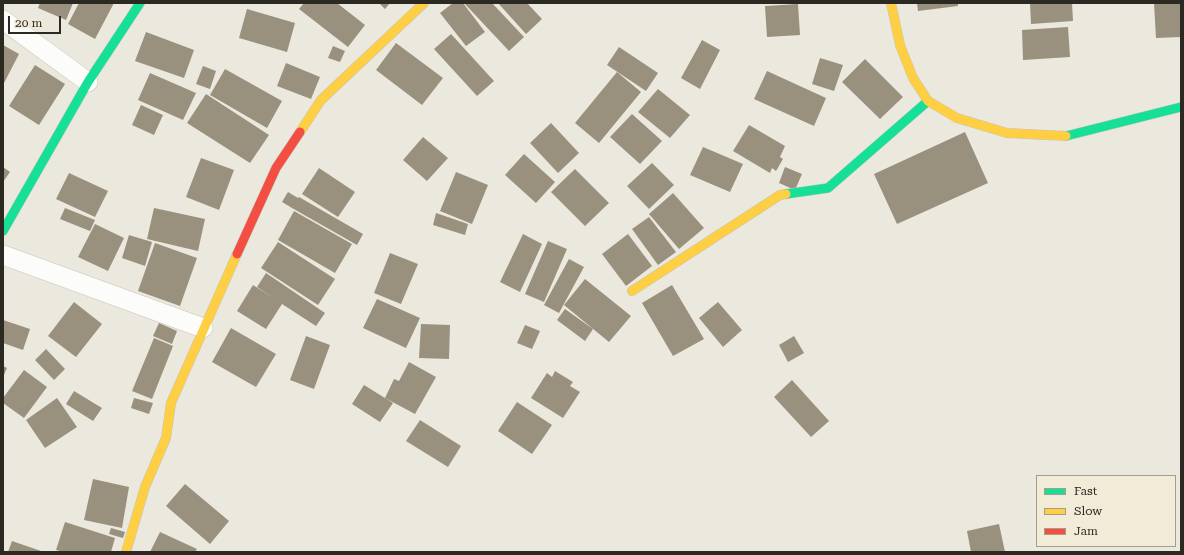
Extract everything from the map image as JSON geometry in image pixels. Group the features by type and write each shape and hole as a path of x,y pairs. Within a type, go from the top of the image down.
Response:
{"street":[{"path":"3,231 88,82 140,3"},
{"path":"126,552 145,487 166,438 171,402 276,168 322,100 424,3"},
{"path":"891,3 900,45 913,78 928,102 957,118 1007,133 1061,137 1181,107"},
{"path":"3,20 88,82"},
{"path":"632,291 780,195 828,188 928,102"},
{"path":"3,255 203,328"}],"building":[{"path":"40,3 73,3 66,20 38,8"},
{"path":"79,3 114,3 95,39 68,24"},
{"path":"304,3 337,3 365,25 348,47 299,9"},
{"path":"379,3 390,3 385,9"},
{"path":"453,3 463,3 485,32 466,46 440,13"},
{"path":"464,3 492,3 524,37 509,51"},
{"path":"498,3 527,3 542,19 526,34"},
{"path":"917,3 958,3 958,6 918,11"},
{"path":"1030,3 1072,3 1073,21 1031,24"},
{"path":"1154,3 1181,3 1181,37 1156,38"},
{"path":"798,4 800,35 767,37 765,6"},
{"path":"247,9 295,23 287,52 239,38"},
{"path":"1068,27 1070,57 1023,60 1022,30"},
{"path":"146,32 194,50 184,78 135,61"},
{"path":"451,34 494,81 477,96 434,49"},
{"path":"702,40 720,50 700,89 681,78"},
{"path":"396,43 443,78 422,105 376,70"},
{"path":"3,45 19,54 3,85"},
{"path":"333,46 345,51 340,62 328,58"},
{"path":"619,47 658,73 646,91 607,65"},
{"path":"820,58 843,65 834,91 812,84"},
{"path":"865,59 903,97 880,119 842,82"},
{"path":"286,63 320,77 311,99 277,86"},
{"path":"35,65 65,84 39,125 9,106"},
{"path":"203,66 216,71 210,89 196,84"},
{"path":"225,69 282,101 267,128 210,95"},
{"path":"767,71 826,98 814,126 754,99"},
{"path":"617,72 641,92 599,143 575,123"},
{"path":"150,73 196,93 183,120 138,100"},
{"path":"658,89 690,115 670,138 638,112"},
{"path":"206,94 269,135 250,163 187,123"},
{"path":"141,105 163,115 154,135 132,125"},
{"path":"632,114 662,141 640,164 610,137"},
{"path":"551,123 579,153 558,173 530,143"},
{"path":"749,125 785,146 780,157 783,159 776,171 772,168 770,173 733,151"},
{"path":"965,132 988,183 897,224 874,174"},
{"path":"423,137 448,158 427,181 403,160"},
{"path":"703,147 743,164 730,192 690,175"},
{"path":"524,154 555,182 536,203 505,175"},
{"path":"201,158 234,170 219,210 186,197"},
{"path":"652,163 674,185 649,209 627,186"},
{"path":"3,167 10,172 3,182"},
{"path":"785,167 802,174 795,190 779,183"},
{"path":"319,168 355,192 338,217 302,194"},
{"path":"575,169 609,203 585,226 551,192"},
{"path":"456,172 488,185 472,224 440,211"},
{"path":"69,173 108,191 95,217 56,199"},
{"path":"288,192 363,234 357,245 282,202"},
{"path":"673,193 704,228 679,249 649,214"},
{"path":"65,208 95,220 90,231 60,219"},
{"path":"154,208 205,219 198,251 147,239"},
{"path":"294,211 352,244 335,273 278,240"},
{"path":"436,213 468,224 465,235 433,225"},
{"path":"649,217 676,252 658,265 632,229"},
{"path":"95,224 124,238 108,271 78,257"},
{"path":"523,234 542,244 520,292 500,282"},
{"path":"628,234 652,266 626,286 602,254"},
{"path":"129,235 152,242 145,266 122,258"},
{"path":"548,241 567,249 544,302 525,294"},
{"path":"278,242 335,279 318,305 261,268"},
{"path":"155,243 197,258 180,306 138,291"},
{"path":"390,253 418,264 401,304 374,293"},
{"path":"569,259 584,267 559,313 544,305"},
{"path":"266,273 325,313 316,326 282,304 266,329 237,311 253,285 273,298 257,287"},
{"path":"585,279 631,316 609,342 564,305"},
{"path":"672,285 704,339 673,356 642,303"},
{"path":"377,299 420,318 406,348 363,328"},
{"path":"74,302 102,324 76,357 48,336"},
{"path":"718,302 742,330 723,347 699,318"},
{"path":"565,309 593,329 585,341 557,320"},
{"path":"3,320 30,329 23,350 3,343"},
{"path":"159,323 177,331 172,344 153,336"},
{"path":"421,324 450,325 449,359 419,358"},
{"path":"525,325 540,331 532,349 517,343"},
{"path":"231,328 276,354 256,387 212,362"},
{"path":"306,336 330,345 314,389 290,380"},
{"path":"794,336 804,353 788,362 779,345"},
{"path":"154,338 173,346 152,399 132,391"},
{"path":"46,349 65,369 54,380 35,360"},
{"path":"409,362 436,377 415,414 385,398 394,379 399,381"},
{"path":"3,366 7,368 3,377"},
{"path":"24,370 47,387 24,418 3,403 3,398"},
{"path":"555,371 573,382 570,386 580,392 563,418 531,398 547,373 552,377"},
{"path":"792,380 829,421 811,437 774,397"},
{"path":"364,385 393,403 380,422 352,404"},
{"path":"74,391 102,408 93,421 66,404"},
{"path":"57,398 77,427 45,448 26,420"},
{"path":"134,398 153,403 149,414 131,408"},
{"path":"517,402 552,425 532,454 498,431"},
{"path":"420,420 461,446 448,467 406,441"},
{"path":"93,479 129,487 122,528 84,520"},
{"path":"185,484 229,521 210,544 166,506"},
{"path":"65,522 115,538 111,552 64,552 56,550"},
{"path":"999,524 1005,552 971,552 967,531"},
{"path":"111,528 125,532 123,538 109,534"},
{"path":"160,532 197,549 195,552 150,552"},
{"path":"12,541 44,552 8,552"}],"traffic: fast":[{"path":"3,231 88,82 140,3"},
{"path":"786,194 828,188 928,101"},
{"path":"1066,136 1181,107"}],"traffic: slow":[{"path":"300,132 321,100 424,3"},
{"path":"891,3 900,45 913,78 928,101 957,118 1007,133 1066,136"},
{"path":"632,291 780,195 786,194"},
{"path":"126,552 145,487 166,438 171,403 237,254"}],"traffic: jam":[{"path":"237,254 276,168 300,132"}]}
